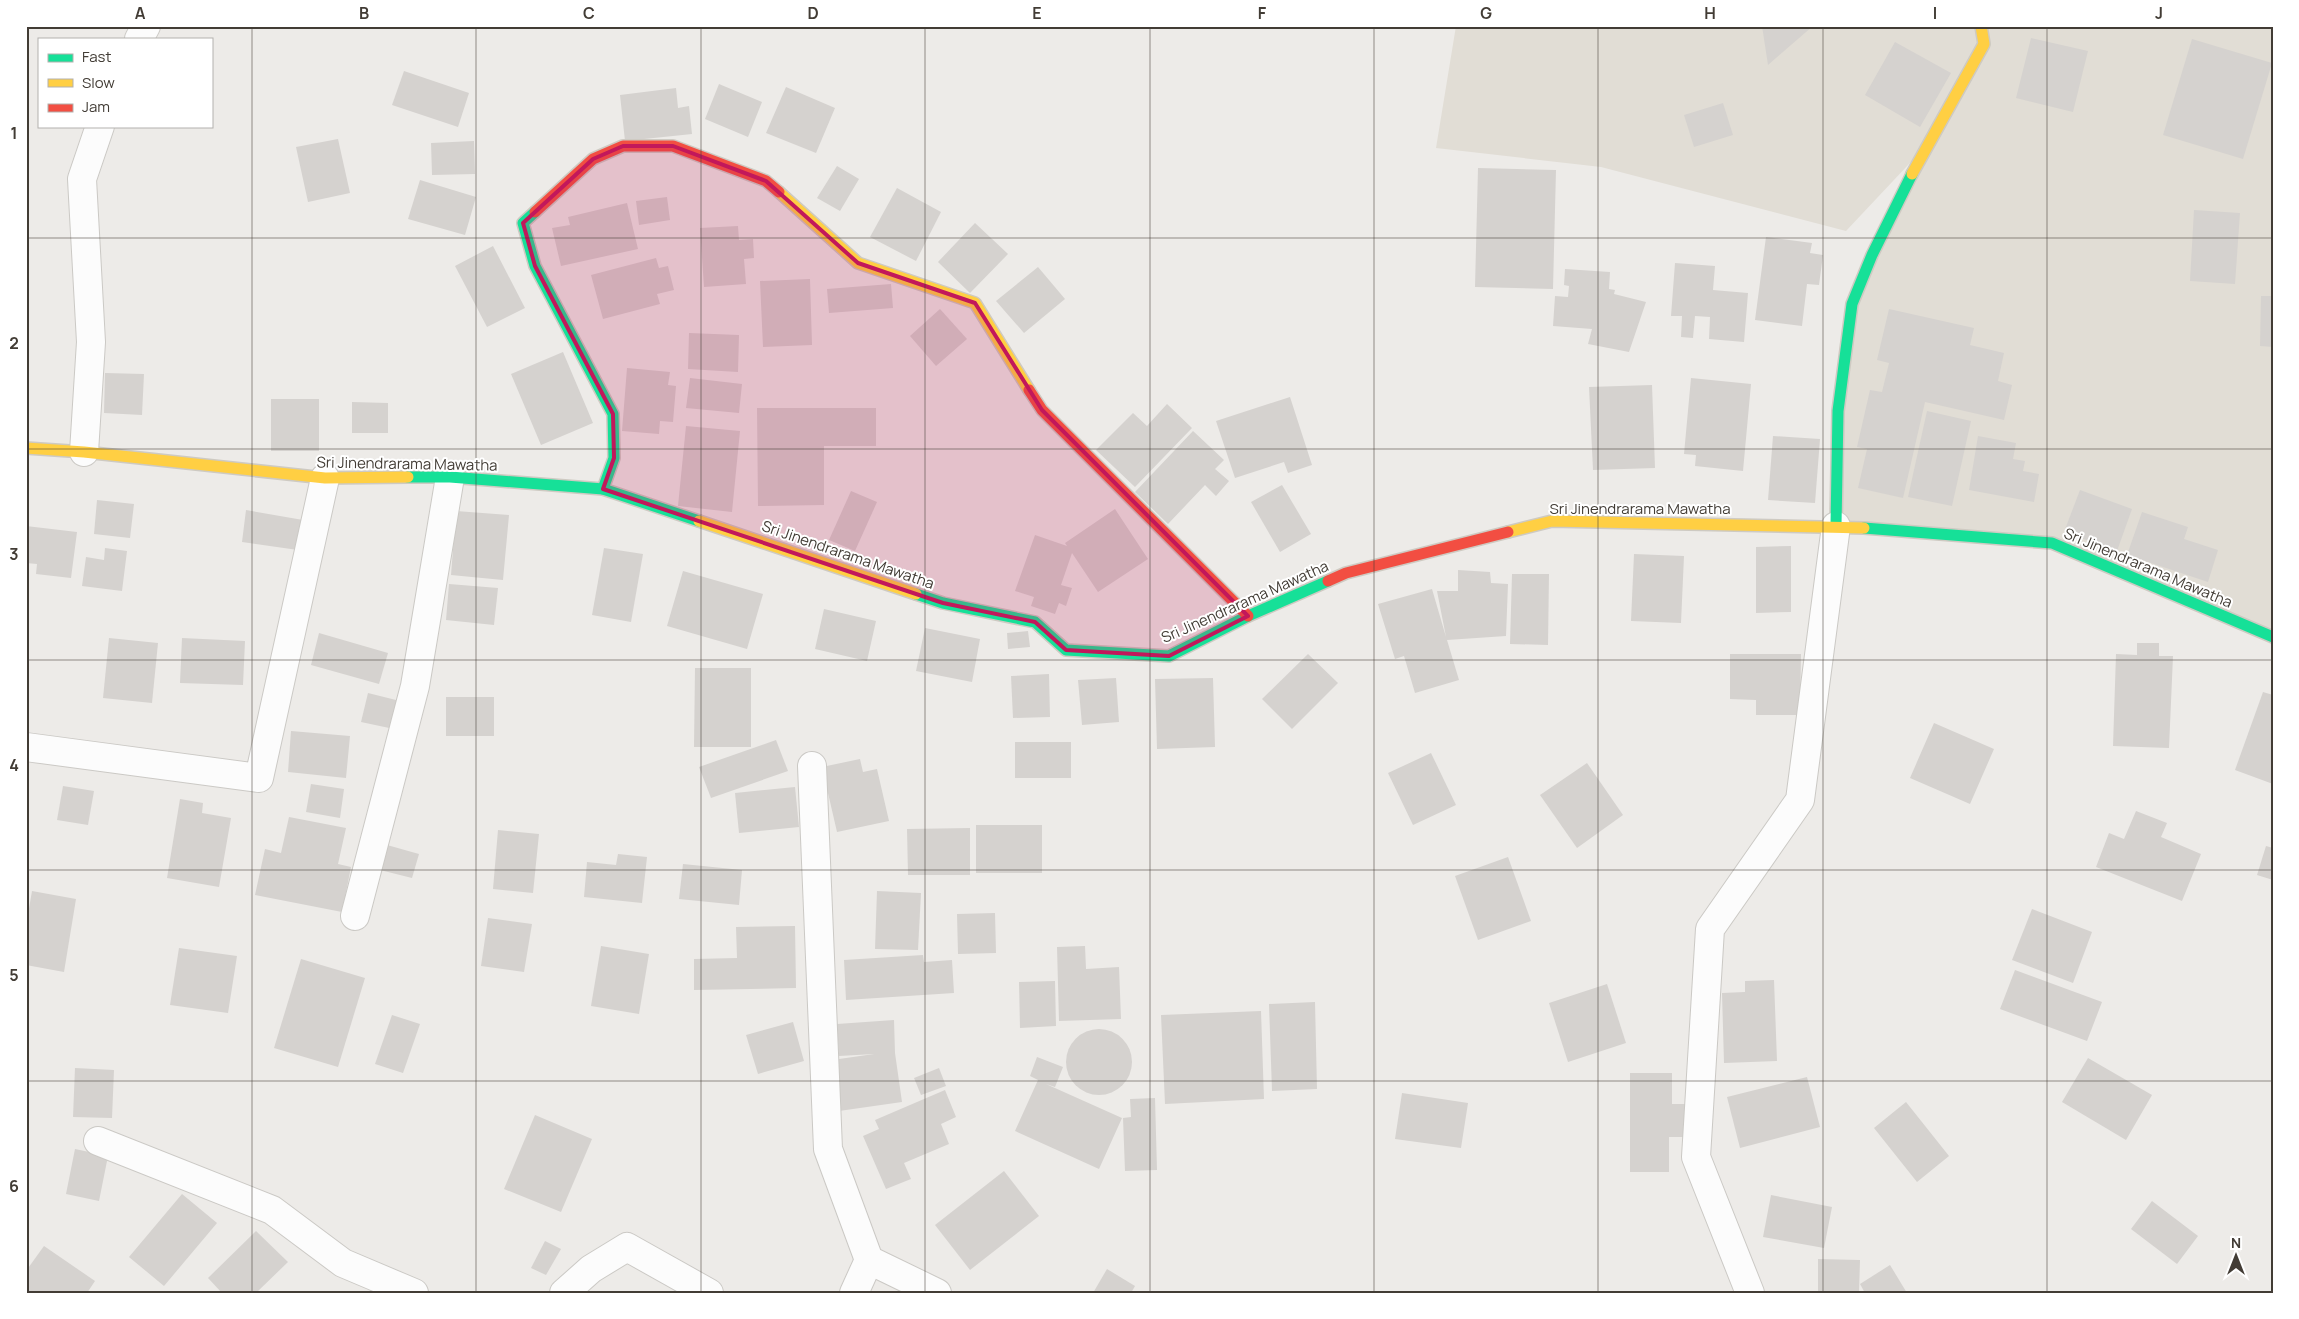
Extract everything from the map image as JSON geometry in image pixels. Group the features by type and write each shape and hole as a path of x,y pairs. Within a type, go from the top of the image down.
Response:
{"main road":[{"path":"1836,526 1838,412 1852,304 1872,255 1926,146 1984,44 1981,26"},
{"path":"603,489 614,458 613,414 535,266 523,224 594,160 623,146 673,146 766,181 858,263 975,303 1042,410 1248,616"},
{"name":"Sri Jinendrarama Mawatha","path":"26,448 84,452 325,478 450,476 603,489 943,603 1035,622 1066,650 1169,656 1248,616 1346,573 1552,521 1836,526 2052,543 2273,637"}],"street":[{"path":"140,38 146,26"},
{"path":"84,452 90,342 82,179 99,128"},
{"path":"355,916 415,686 450,476"},
{"path":"26,747 258,778 325,478"},
{"path":"1750,1293 1696,1157 1710,929 1800,800 1836,526"},
{"path":"812,766 828,1149 869,1260 937,1293"},
{"path":"98,1141 272,1210 343,1263 414,1293"},
{"path":"564,1293 591,1269 627,1247 709,1293"},
{"path":"854,1293 869,1260"}],"highlighted area":[{"path":"623,146 673,146 766,181 858,263 975,303 1042,410 1248,616 1169,656 1066,650 1035,622 943,603 603,489 614,458 613,414 535,266 523,223 593,159"}],"shaded area":[{"path":"1456,26 2273,26 2273,637 2052,543 1836,526 1852,304 1924,148 1846,231 1601,167 1436,148"}],"building":[{"path":"1762,26 1813,26 1768,65"},
{"path":"2031,38 2088,51 2073,112 2016,98"},
{"path":"2192,39 2272,63 2243,159 2163,135"},
{"path":"1895,42 1951,73 1920,127 1865,95"},
{"path":"404,71 469,93 458,127 392,105"},
{"path":"719,84 762,102 748,137 705,119"},
{"path":"786,87 835,108 816,153 766,133"},
{"path":"676,88 678,108 689,106 692,134 625,141 620,95"},
{"path":"1723,103 1733,135 1694,147 1684,115"},
{"path":"338,139 350,193 308,202 296,147"},
{"path":"474,141 475,174 432,175 431,143"},
{"path":"837,166 859,179 840,211 817,198"},
{"path":"1478,168 1556,170 1553,289 1475,287"},
{"path":"420,180 476,197 465,235 408,219"},
{"path":"897,188 941,212 916,261 870,237"},
{"path":"667,197 670,220 639,225 636,201"},
{"path":"627,203 638,249 561,266 552,228 570,225 568,217"},
{"path":"2194,210 2240,213 2235,284 2190,281"},
{"path":"975,223 1008,254 970,293 938,262"},
{"path":"738,226 739,240 753,239 754,258 744,259 746,284 704,287 700,228"},
{"path":"1766,237 1812,243 1810,253 1823,255 1819,285 1807,284 1802,326 1755,320"},
{"path":"493,246 525,308 487,327 455,266"},
{"path":"656,258 659,268 668,266 674,290 657,294 660,304 603,319 591,275"},
{"path":"1675,263 1715,266 1713,290 1748,293 1744,342 1709,339 1710,317 1695,316 1693,338 1681,337 1682,316 1671,316"},
{"path":"1038,267 1065,299 1024,333 996,301"},
{"path":"1565,269 1610,272 1609,289 1615,290 1614,294 1646,302 1629,352 1588,344 1592,329 1553,326 1555,296 1568,297 1569,286 1564,285"},
{"path":"810,279 812,345 763,347 760,281"},
{"path":"891,284 893,308 829,313 827,289"},
{"path":"2261,296 2273,296 2273,347 2260,346"},
{"path":"940,309 967,339 936,366 910,336"},
{"path":"1889,309 1974,328 1970,345 2004,353 1998,381 2012,385 2004,420 1925,402 1903,498 1858,488 1867,449 1857,447 1870,390 1882,392 1889,363 1877,360"},
{"path":"689,333 739,335 738,372 688,369"},
{"path":"563,352 593,423 541,445 511,374"},
{"path":"627,368 670,372 668,385 676,386 673,422 660,421 659,434 622,431"},
{"path":"105,373 144,374 142,415 104,413"},
{"path":"690,378 742,384 739,413 686,408"},
{"path":"1691,378 1751,384 1743,471 1695,466 1696,455 1684,454"},
{"path":"1652,385 1655,468 1593,470 1589,387"},
{"path":"1290,397 1312,465 1288,473 1284,462 1235,478 1216,421"},
{"path":"271,399 319,399 319,451 271,451"},
{"path":"352,402 388,403 388,433 352,433"},
{"path":"1167,404 1192,428 1135,487 1096,450 1133,413 1147,426"},
{"path":"757,408 876,408 876,446 824,446 824,505 758,506"},
{"path":"1927,411 1971,421 1952,506 1908,497"},
{"path":"686,426 740,431 732,512 678,506"},
{"path":"1193,431 1224,460 1215,469 1229,481 1216,496 1205,485 1168,524 1135,492"},
{"path":"1773,436 1820,439 1815,503 1768,500"},
{"path":"1978,436 2016,443 2013,459 2025,461 2023,471 2039,474 2034,502 1969,490"},
{"path":"1282,485 1311,534 1280,552 1251,502"},
{"path":"2080,490 2132,509 2117,551 2064,532"},
{"path":"851,491 877,502 855,551 829,540"},
{"path":"97,500 134,504 130,538 94,534"},
{"path":"1115,509 1148,559 1098,592 1072,553 1061,585 1072,588 1066,606 1059,603 1055,614 1031,606 1034,597 1015,591 1035,535 1067,546 1065,543"},
{"path":"246,510 303,520 298,550 242,542"},
{"path":"456,511 509,515 503,580 451,575"},
{"path":"2142,512 2188,527 2184,539 2218,550 2208,582 2127,555"},
{"path":"26,526 77,532 71,578 36,574 37,564 26,563"},
{"path":"1791,546 1791,612 1756,613 1756,547"},
{"path":"105,548 127,551 122,591 82,586 86,557 104,560"},
{"path":"604,548 643,554 631,622 592,615"},
{"path":"1634,554 1684,556 1681,623 1631,621"},
{"path":"1458,570 1490,572 1491,583 1508,584 1506,636 1447,640 1459,680 1415,693 1404,656 1395,659 1378,604 1432,589 1446,637 1437,591 1458,591"},
{"path":"683,571 763,594 747,649 667,626"},
{"path":"1512,574 1549,574 1548,645 1510,644"},
{"path":"449,584 498,588 494,625 446,620"},
{"path":"824,609 876,621 867,661 815,649"},
{"path":"925,628 980,639 972,682 916,671"},
{"path":"1028,631 1030,647 1008,649 1007,633"},
{"path":"319,633 388,653 379,684 311,665"},
{"path":"109,638 158,643 152,703 103,698"},
{"path":"182,638 245,641 243,685 180,683"},
{"path":"2137,643 2159,643 2159,656 2173,656 2169,748 2113,746 2116,654 2137,655"},
{"path":"1308,654 1338,683 1292,729 1262,699"},
{"path":"1730,654 1801,654 1800,715 1756,715 1756,700 1730,699"},
{"path":"695,668 751,668 751,747 694,747"},
{"path":"1049,674 1050,717 1013,718 1011,676"},
{"path":"1116,678 1119,722 1082,725 1078,680"},
{"path":"1213,678 1215,747 1157,749 1155,679"},
{"path":"2263,692 2273,695 2273,784 2235,770"},
{"path":"368,693 400,701 394,729 361,722"},
{"path":"446,697 494,697 494,736 446,736"},
{"path":"1934,723 1994,749 1970,804 1910,778"},
{"path":"291,731 350,736 346,778 288,772"},
{"path":"776,740 788,771 711,798 699,767"},
{"path":"1015,742 1071,742 1071,778 1015,778"},
{"path":"1431,753 1456,805 1413,825 1388,773"},
{"path":"860,759 863,772 877,769 889,821 837,832 822,767"},
{"path":"1587,763 1623,815 1577,848 1540,795"},
{"path":"311,784 344,789 340,818 306,812"},
{"path":"63,786 94,791 88,825 57,820"},
{"path":"795,787 799,827 739,833 735,793"},
{"path":"180,799 203,803 202,813 231,818 219,887 167,878"},
{"path":"2136,811 2167,823 2161,837 2201,854 2182,901 2096,867 2109,833 2124,839"},
{"path":"289,817 346,828 338,864 351,867 342,912 255,895 265,849 281,853"},
{"path":"976,825 1042,825 1042,873 976,873"},
{"path":"970,828 970,875 908,875 907,829"},
{"path":"498,830 539,834 533,893 493,889"},
{"path":"387,845 419,854 412,878 380,870"},
{"path":"2266,846 2273,848 2273,880 2257,875"},
{"path":"618,854 647,857 642,903 584,897 587,862 616,865"},
{"path":"1508,857 1531,921 1478,940 1455,876"},
{"path":"683,864 742,870 739,905 679,899"},
{"path":"32,891 76,899 64,972 26,965 26,926"},
{"path":"877,891 921,893 918,950 875,949"},
{"path":"2032,909 2092,932 2073,983 2012,960"},
{"path":"995,913 996,953 958,954 957,914"},
{"path":"488,918 532,924 524,972 481,966"},
{"path":"795,926 796,988 694,990 694,959 737,958 736,927"},
{"path":"601,946 649,954 639,1014 591,1006"},
{"path":"1085,946 1086,969 1119,967 1121,1019 1059,1021 1057,947"},
{"path":"179,948 237,956 228,1013 170,1005"},
{"path":"923,955 924,962 952,960 954,993 846,1000 844,960"},
{"path":"301,959 365,978 338,1067 274,1048"},
{"path":"2015,970 2102,1002 2087,1041 2000,1009"},
{"path":"1774,980 1777,1061 1724,1063 1722,993 1745,992 1745,981"},
{"path":"1055,981 1056,1026 1020,1028 1019,982"},
{"path":"1607,984 1626,1043 1568,1062 1549,1003"},
{"path":"1315,1002 1317,1089 1272,1091 1269,1004"},
{"path":"1261,1011 1264,1099 1165,1104 1161,1015"},
{"path":"392,1015 420,1024 403,1073 375,1064"},
{"path":"894,1020 895,1053 902,1102 839,1111 832,1060 874,1054 839,1056 837,1024"},
{"path":"793,1022 804,1061 758,1074 746,1035"},
{"path":"1099,1029 1112,1032 1122,1039 1129,1049 1132,1062 1129,1075 1122,1085 1112,1092 1099,1095 1086,1092 1076,1085 1069,1075 1066,1062 1069,1049 1076,1039 1086,1032"},
{"path":"1037,1057 1063,1067 1055,1087 1046,1084 1122,1118 1099,1169 1015,1131 1038,1080 1030,1076"},
{"path":"2088,1058 2152,1095 2126,1140 2062,1102"},
{"path":"75,1068 114,1070 112,1118 73,1117"},
{"path":"939,1068 946,1086 921,1095 914,1078"},
{"path":"1630,1073 1672,1073 1672,1104 1685,1104 1685,1137 1669,1137 1669,1172 1630,1172"},
{"path":"1807,1077 1820,1127 1740,1148 1727,1097"},
{"path":"945,1090 956,1117 941,1124 949,1144 904,1163 911,1179 886,1189 863,1136 879,1129 875,1120"},
{"path":"1402,1093 1468,1103 1461,1148 1395,1139"},
{"path":"1155,1098 1157,1170 1125,1171 1123,1118 1131,1117 1130,1099"},
{"path":"1906,1102 1949,1156 1917,1182 1874,1128"},
{"path":"535,1115 592,1139 561,1212 504,1189"},
{"path":"75,1149 108,1156 99,1201 66,1194"},
{"path":"1004,1171 1039,1216 970,1270 935,1225"},
{"path":"182,1194 217,1223 164,1286 129,1257"},
{"path":"1771,1195 1832,1207 1824,1248 1763,1237"},
{"path":"2152,1201 2198,1236 2177,1264 2131,1229"},
{"path":"256,1231 288,1262 256,1293 222,1293 208,1278"},
{"path":"545,1241 561,1249 546,1275 531,1268"},
{"path":"44,1246 95,1281 87,1293 26,1293 26,1271"},
{"path":"1818,1259 1860,1260 1859,1293 1818,1293"},
{"path":"1890,1265 1907,1293 1865,1293 1860,1284"},
{"path":"1107,1269 1135,1286 1131,1293 1093,1293"}],"traffic: fast":[{"path":"1836,526 1838,411 1852,304 1872,255 1912,174"},
{"path":"535,212 523,223 535,266 613,414 614,458 603,489"},
{"path":"408,477 450,477 603,489 699,521"},
{"path":"1864,528 2052,543 2273,637"},
{"path":"916,594 943,603 1035,622 1066,650 1169,656 1248,616 1328,581"}],"traffic: slow":[{"path":"1912,174 1984,44 1981,26"},
{"path":"779,192 858,263 975,303 1029,390"},
{"path":"26,448 84,452 325,478 408,477"},
{"path":"699,521 916,594"},
{"path":"1508,532 1552,521 1864,528"}],"traffic: jam":[{"path":"535,212 593,159 623,146 673,146 766,181 779,192"},
{"path":"1029,390 1042,410 1248,616"},
{"path":"1328,581 1346,573 1508,532"}]}
